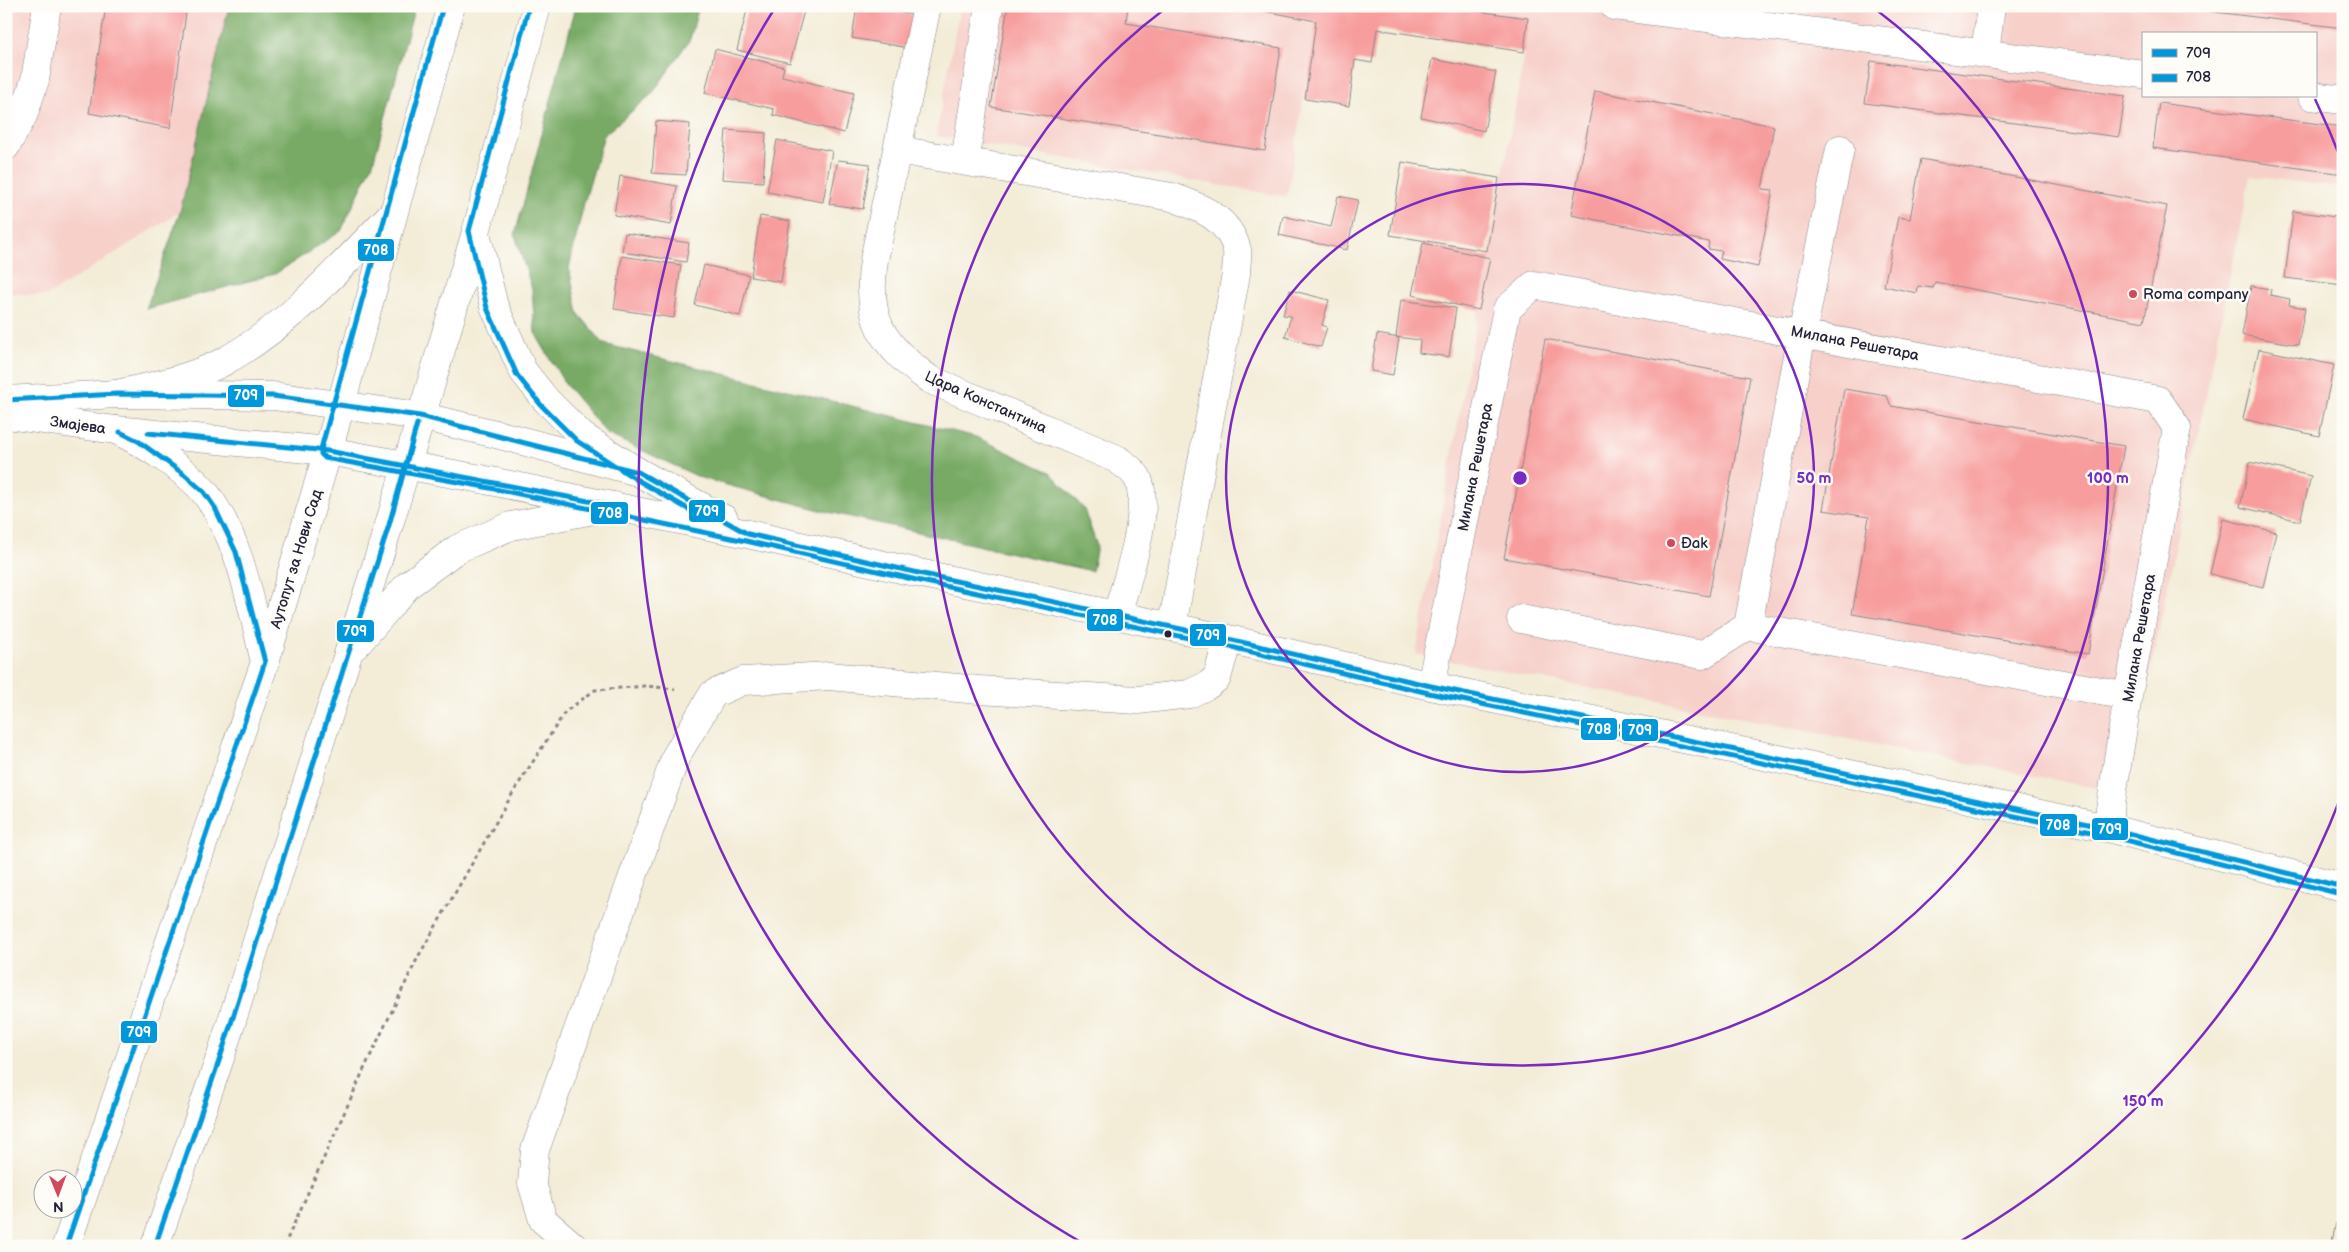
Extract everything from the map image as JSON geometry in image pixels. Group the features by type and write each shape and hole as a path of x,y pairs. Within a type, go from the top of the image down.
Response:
{"street":[{"path":"6,146 23,116 35,80 48,6"},
{"name":"Аутопут за Нови Сад","path":"66,1246 266,662 328,451 450,6"},
{"path":"155,1246 221,1055 388,525 476,232 537,6"},
{"name":"Цара Константина","path":"927,6 871,280 872,300 885,339 902,360 929,380 1116,459 1136,475 1141,488 1141,514 1117,615"},
{"path":"965,161 989,6"},
{"path":"1614,6 2142,74"},
{"path":"1985,53 1991,6"},
{"path":"2316,97 2343,100"},
{"path":"1748,626 1802,334 1840,149"},
{"path":"897,150 1172,197 1204,209 1226,227 1237,251 1236,274 1172,627"},
{"path":"117,394 182,379 223,362 270,330 299,307 395,211"},
{"path":"476,232 494,306 523,371 546,400 582,436 638,472 748,534"},
{"name":"Милана Решетара","path":"1431,686 1507,309 1534,285 2158,400 2177,428 2128,696 2107,828"},
{"name":"Змајева","path":"6,400 117,394 273,396 340,404"},
{"path":"340,404 420,416 638,472"},
{"name":"Змајева","path":"6,415 116,430 328,451"},
{"path":"116,430 138,441 162,457 204,492 215,508 236,552 266,662"},
{"path":"328,451 748,534 923,574 1228,639 1431,686 2107,828 2343,887"},
{"path":"348,654 408,584 457,549 511,526 614,506"},
{"path":"1521,619 1702,655 1748,626 2128,696"},
{"path":"573,1246 543,1220 532,1183 535,1150 676,756 713,694 743,680 829,676 979,690 1138,700 1189,694 1208,685 1217,678 1228,639"}],"path":[{"path":"284,1246 365,1067 418,957 514,791 565,712 595,690 646,686 713,694"}],"shaded area":[{"path":"6,6 235,6 180,212 47,296 6,293"},
{"path":"960,6 2343,6 2343,188 2250,176 2126,794 1416,654 1522,69 1523,52 1316,21 1287,197 936,136"}],"green space":[{"path":"229,6 415,6 373,163 341,231 275,274 146,309 180,212"},
{"path":"576,6 699,6 690,39 652,94 604,135 584,203 569,268 578,313 604,344 976,437 1050,472 1084,509 1097,546 1092,571 820,510 701,478 607,434 565,384 535,333 532,289 515,235"}],"building":[{"path":"106,6 187,6 170,128 89,113"},
{"path":"748,6 787,6 804,11 790,63 737,50"},
{"path":"857,6 915,15 909,48 852,38"},
{"path":"1008,6 1128,6 1126,23 1281,48 1265,151 991,107"},
{"path":"1239,6 1441,6 1528,18 1524,52 1377,29 1372,63 1355,60 1349,106 1305,99 1316,21"},
{"path":"2343,6 2343,28 2175,7"},
{"path":"715,49 784,67 782,76 854,93 844,133 773,115 774,109 705,93"},
{"path":"1432,59 1496,72 1484,131 1421,117"},
{"path":"1871,61 2125,96 2119,137 1865,103"},
{"path":"1595,91 1774,126 1762,189 1773,190 1758,267 1720,259 1722,251 1708,249 1709,242 1571,215"},
{"path":"2159,103 2343,127 2343,174 2153,148"},
{"path":"656,121 690,124 686,175 652,173"},
{"path":"726,130 766,133 763,182 722,179"},
{"path":"777,140 832,151 823,202 767,192"},
{"path":"1921,159 2167,206 2144,322 1935,282 1933,288 1918,286 1917,293 1884,286 1898,217 1910,219"},
{"path":"838,160 870,164 863,209 829,204"},
{"path":"1402,162 1499,178 1487,251 1390,235"},
{"path":"620,176 677,186 671,225 614,215"},
{"path":"1338,196 1358,200 1347,250 1279,235 1283,216 1331,227"},
{"path":"2293,211 2343,218 2343,285 2285,278"},
{"path":"760,216 790,221 781,282 751,277"},
{"path":"625,233 689,243 686,262 622,252"},
{"path":"1423,243 1490,258 1479,310 1412,295"},
{"path":"622,256 681,265 674,318 614,309"},
{"path":"704,265 749,275 740,316 695,305"},
{"path":"2251,286 2271,289 2270,295 2290,299 2289,305 2305,308 2298,345 2242,335"},
{"path":"1290,290 1329,300 1322,325 1327,327 1321,347 1285,337 1291,316 1283,315"},
{"path":"1401,300 1456,308 1449,357 1419,353 1420,340 1396,337"},
{"path":"1377,334 1399,338 1393,375 1371,371"},
{"path":"1545,339 1750,377 1709,596 1504,558"},
{"path":"2259,349 2334,365 2319,436 2243,419"},
{"path":"1844,389 1887,396 1891,406 2124,446 2088,654 1852,614 1869,517 1823,510"},
{"path":"2250,462 2311,476 2300,521 2240,507"},
{"path":"2223,519 2276,532 2263,587 2210,574"},
{"path":"2336,1223 2343,1224 2343,1246 2331,1246"}],"transit line":[{"name":"708","path":"443,6 321,449 321,454 325,458 480,486 746,541 921,581 1226,646 1429,693 2105,835 2341,894"},
{"name":"708","path":"529,6 469,231 487,308 517,375 541,405 577,441 634,478 695,513"},
{"name":"709","path":"6,400 117,394 273,396 420,416 638,472 748,534 923,574 1228,639 1431,686 2107,828 2343,887"},
{"name":"709","path":"155,1246 221,1055 389,525 417,424"},
{"name":"709","path":"66,1246 265,662 236,552 215,508 204,492 185,475 138,441 120,432"},
{"name":"709","path":"148,433 328,451 604,504"}],"place":[{"name":"Roma company","path":"2133,294"},
{"name":"Đak","path":"1671,543"}]}
